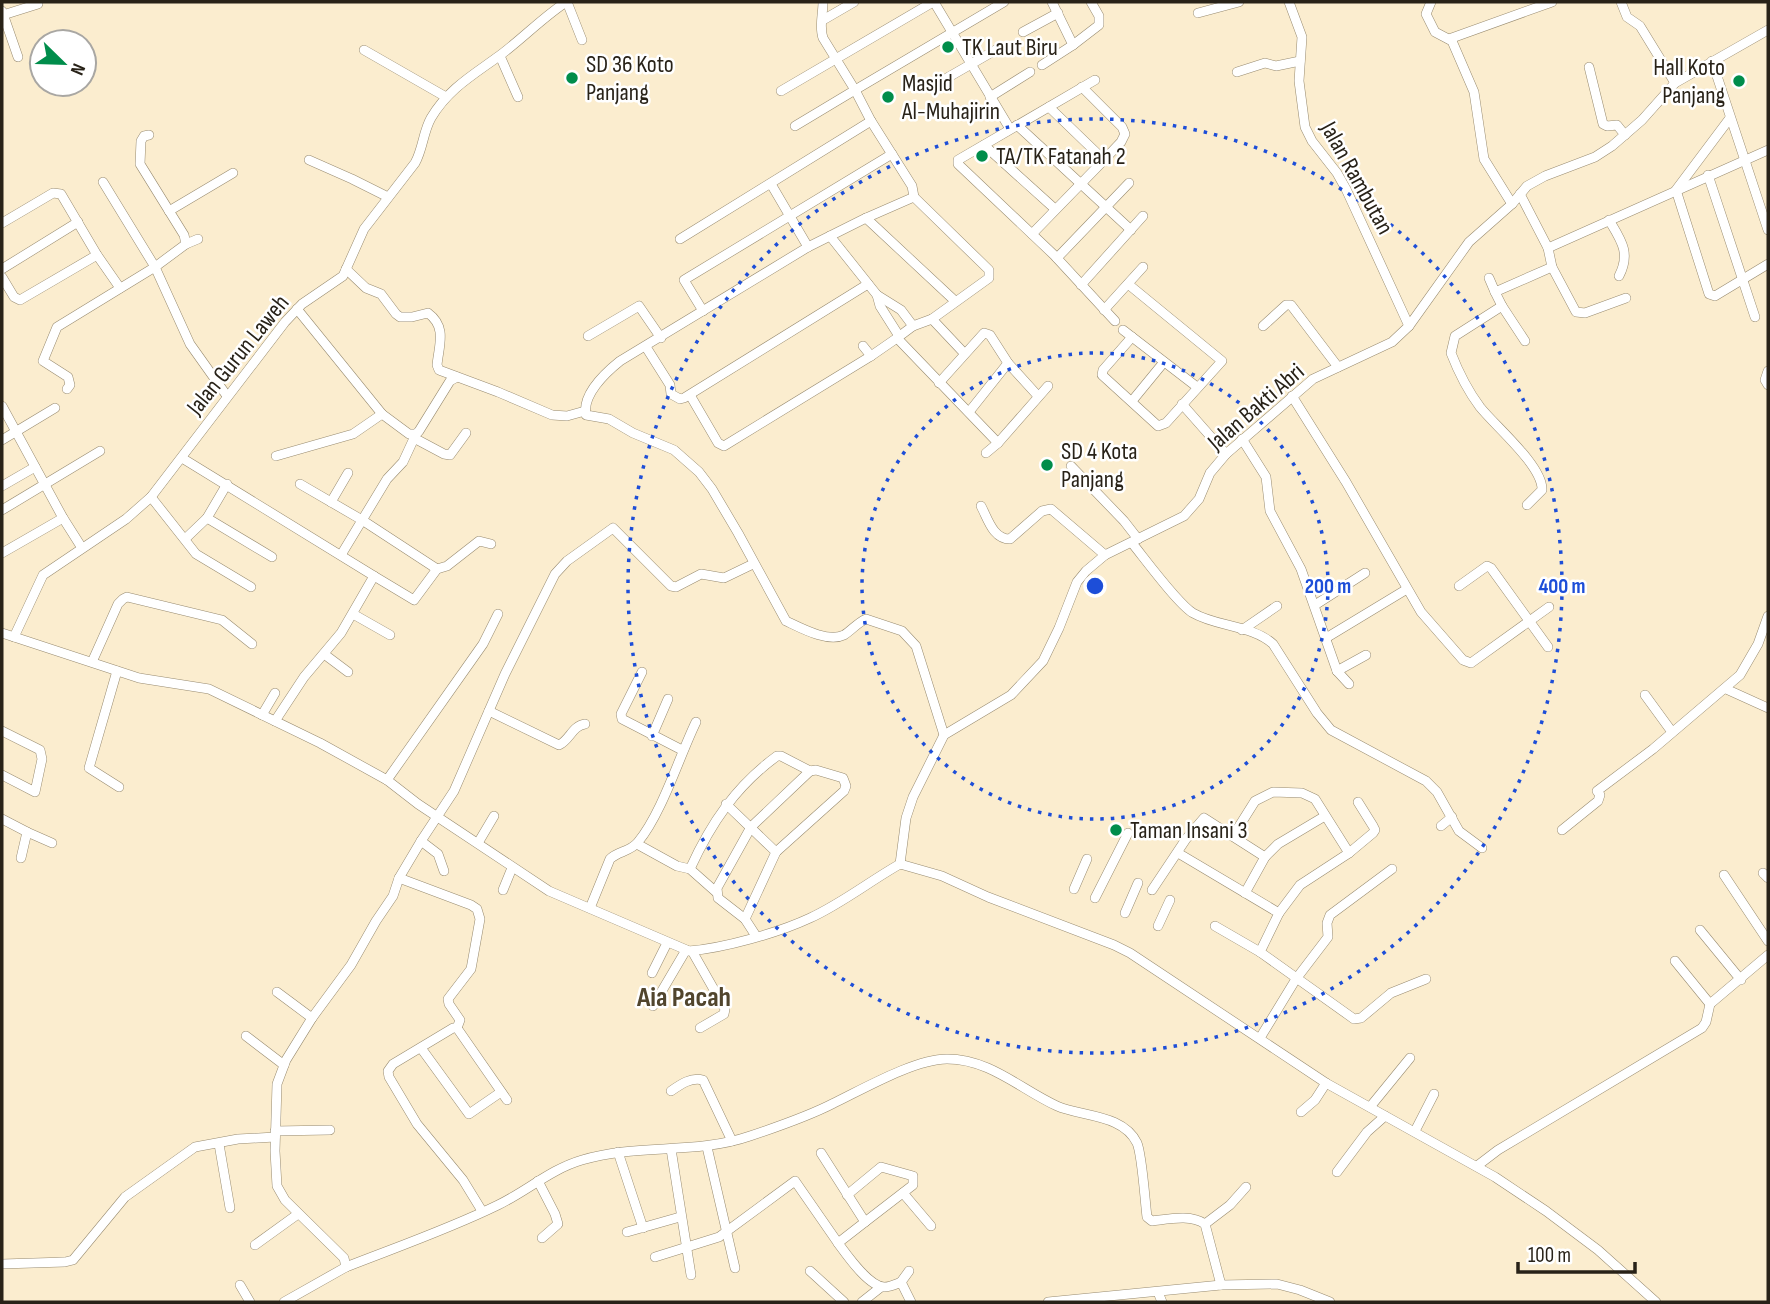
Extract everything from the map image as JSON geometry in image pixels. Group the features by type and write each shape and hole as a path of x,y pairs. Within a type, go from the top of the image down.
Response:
{"street":[{"path":"567,2 582,40"},
{"name":"Jalan Gurun Laweh","path":"14,637 43,575 126,519 151,498 227,396 297,309 337,281 346,270 364,229 420,155 431,117 446,97 457,85 500,56 540,20 567,2"},
{"path":"690,395 718,443 724,446 871,356 913,326 932,318 989,278 989,270 914,197 912,186 871,121 820,30 823,2"},
{"path":"823,20 854,2"},
{"path":"781,91 934,2 990,97 1013,127 1131,230"},
{"path":"795,126 1004,2"},
{"path":"1052,2 1073,45"},
{"path":"1042,65 1098,25 1100,19 1091,2"},
{"path":"1198,13 1239,2"},
{"name":"Jalan Rambutan","path":"1289,2 1302,37 1298,81 1305,127 1346,189 1409,326"},
{"path":"1431,2 1426,13 1431,26 1435,32 1452,41 1474,92 1484,159 1512,204"},
{"path":"1449,39 1552,2"},
{"path":"1621,2 1627,17 1640,26 1675,83"},
{"path":"18,57 3,13 38,4"},
{"path":"1023,32 1058,13"},
{"name":"Jalan Bakti Abri","path":"944,735 1011,695 1022,685 1050,649 1077,582 1086,571 1105,555 1175,522 1191,509 1199,499 1210,473 1226,454 1313,379 1385,346 1409,326 1469,242 1534,181 1595,157 1625,135 1675,83 1768,30"},
{"path":"940,82 999,48"},
{"path":"364,50 446,97"},
{"path":"500,56 517,97"},
{"path":"1237,72 1265,63 1276,66 1300,61"},
{"path":"1712,61 1768,230"},
{"path":"1588,67 1603,124 1616,125 1625,135"},
{"path":"990,97 1030,72"},
{"path":"1095,80 958,160 958,164 1032,234 1115,320"},
{"path":"1032,234 1121,142 1125,131 1082,87"},
{"path":"1049,107 1104,160"},
{"path":"1676,190 1730,118"},
{"path":"680,239 871,121"},
{"path":"149,135 144,136 141,141 140,164 187,244"},
{"path":"984,145 1055,209"},
{"path":"1548,248 1768,149"},
{"path":"703,311 684,280 892,154"},
{"path":"309,160 388,197"},
{"path":"169,211 233,173"},
{"path":"1708,175 1755,317"},
{"path":"103,182 155,267 190,344 227,396"},
{"path":"1056,258 1129,183"},
{"path":"771,184 808,247"},
{"path":"1676,190 1709,294 1715,296 1768,264"},
{"path":"2,223 56,192 63,197 120,288"},
{"path":"1520,194 1548,248 1552,267 1573,309 1580,314 1626,298"},
{"path":"900,864 906,818 913,797 944,735 916,646 902,632 866,619 840,637 829,638 786,621 712,489 682,455 609,419 586,415 585,405 604,376 620,361 808,247 914,197"},
{"path":"1081,285 1143,216"},
{"path":"866,218 955,301"},
{"path":"1609,220 1625,254 1625,265 1619,276"},
{"path":"2,269 78,222"},
{"path":"830,236 877,295 901,310 913,326"},
{"path":"67,389 70,385 68,377 43,361 54,332 61,324 198,239"},
{"path":"2,277 14,297 20,300 97,255"},
{"path":"1104,310 1143,267"},
{"path":"1495,292 1552,267"},
{"path":"346,270 366,288 381,294 400,317 428,313 431,315 441,334 438,368 552,415 566,416 585,411"},
{"path":"1489,278 1502,306 1525,341"},
{"path":"646,347 670,386 671,394 680,398 690,395 868,284"},
{"path":"1128,284 1222,361 1166,423 1158,426 1102,373 1132,337"},
{"path":"877,295 880,306 898,337 998,443"},
{"path":"1263,326 1286,305 1291,305 1338,367"},
{"path":"588,336 640,306 661,338"},
{"path":"1502,306 1455,336 1451,353 1480,406 1513,442 1541,480 1543,486 1540,493 1527,505"},
{"path":"297,309 382,414 409,434 447,455 453,453 466,433"},
{"path":"932,318 964,354"},
{"path":"1124,330 1197,387"},
{"path":"939,383 981,334 988,333 1008,363 1038,396"},
{"path":"863,346 871,356"},
{"path":"1132,401 1164,362"},
{"path":"969,412 1008,363"},
{"path":"1768,371 1765,380 1768,385"},
{"path":"341,555 387,479 403,461 415,436 450,381 457,377"},
{"path":"986,453 1048,386"},
{"path":"1292,396 1359,503 1421,612 1467,662 1471,663 1549,607"},
{"path":"1182,404 1226,454"},
{"path":"2,406 44,485 82,548"},
{"path":"2,440 55,408"},
{"path":"276,456 353,434 382,414"},
{"path":"1242,439 1266,477 1270,511 1301,569 1337,671 1349,684"},
{"path":"2,510 100,451"},
{"path":"182,458 414,600 437,569 447,566 479,541 491,544"},
{"path":"1071,466 1124,521 1135,541 1190,612 1212,622 1264,636 1273,644 1317,713 1331,730 1426,782 1437,793 1464,837 1482,848"},
{"path":"2,486 35,467"},
{"path":"331,502 348,473"},
{"path":"186,539 207,518 227,484"},
{"path":"300,484 437,569"},
{"path":"151,498 186,539 191,550 251,587"},
{"path":"981,506 997,535 1004,540 1010,539 1042,511 1051,509 1105,555"},
{"path":"2,553 63,518"},
{"path":"207,518 272,557"},
{"path":"346,1267 344,1258 298,1214 277,1186 277,1084 284,1065 312,1018 351,965 393,896 399,878 454,791 505,674 555,574 567,561 611,528 671,586 678,587 701,574 724,578 753,565"},
{"path":"1459,586 1487,566 1491,568 1548,647"},
{"path":"1315,605 1365,573"},
{"path":"275,721 293,692 353,614 374,576"},
{"path":"1326,638 1407,589"},
{"path":"92,662 118,604 127,597 222,620 252,644"},
{"path":"1242,630 1277,606"},
{"path":"353,614 390,635"},
{"path":"387,780 483,644 498,614"},
{"path":"1562,831 1598,801 1600,795 1597,791 1726,689 1746,667 1768,617"},
{"path":"2,633 117,671 161,682 199,686 275,721 329,747 387,780 512,868 550,891 689,951 704,950 809,919 900,864 942,876 988,897 1114,945 1326,1083 1477,1166 1546,1211 1598,1250 1656,1302"},
{"path":"324,654 348,672"},
{"path":"1337,671 1366,655"},
{"path":"117,671 89,768 118,787"},
{"path":"642,672 621,716 625,722 682,750"},
{"path":"1726,689 1768,708"},
{"path":"262,715 275,693"},
{"path":"1645,695 1672,732"},
{"path":"652,736 668,699"},
{"path":"489,711 559,745 565,742 578,726 585,724"},
{"path":"590,908 610,859 637,844 664,796 696,722"},
{"path":"2,730 40,750 43,758 35,792 2,775"},
{"path":"690,869 703,839 726,804 777,756 810,771"},
{"path":"716,892 751,827 810,771 816,770 843,778 846,786 844,792 776,852 745,919"},
{"path":"1233,836 1251,804 1273,792 1288,791 1310,795 1315,799 1349,853"},
{"path":"1260,952 1279,913 1300,885 1349,853 1375,830 1358,802"},
{"path":"726,804 776,852"},
{"path":"478,843 494,816"},
{"path":"1245,893 1265,856 1278,844 1325,816"},
{"path":"1441,826 1452,817"},
{"path":"1152,890 1186,839 1204,818 1265,856"},
{"path":"2,819 52,843"},
{"path":"21,858 27,832"},
{"path":"1095,898 1128,833"},
{"path":"421,841 438,854 444,871"},
{"path":"637,844 677,866 690,869 716,892 718,898 745,919 756,936"},
{"path":"1178,853 1279,913"},
{"path":"1074,889 1087,859"},
{"path":"503,890 512,868"},
{"path":"1260,1038 1296,979 1328,937 1327,923 1330,915 1392,869"},
{"path":"1724,875 1768,941"},
{"path":"399,878 471,905 479,913 471,969 448,999 460,1020 457,1028"},
{"path":"1125,914 1139,883"},
{"path":"1158,926 1170,900"},
{"path":"1215,926 1260,952 1354,1019 1359,1020 1391,993 1426,979"},
{"path":"1700,930 1741,980"},
{"path":"652,973 667,943"},
{"path":"653,1006 689,951"},
{"path":"689,951 725,1009 724,1014 700,1028"},
{"path":"1477,1166 1499,1150 1702,1028 1710,1004 1768,956"},
{"path":"1675,961 1710,1004"},
{"path":"276,992 312,1018"},
{"path":"457,1028 393,1064 388,1071 417,1124 463,1181 482,1211"},
{"path":"421,1048 469,1114 504,1096 457,1028"},
{"path":"246,1036 284,1065"},
{"path":"1370,1107 1410,1058"},
{"path":"284,1302 346,1267 499,1204 582,1160 618,1152 707,1147 749,1137 831,1105 923,1063 944,1059 962,1060 993,1069 1060,1107 1113,1122 1137,1143 1147,1217 1152,1221 1198,1219 1205,1224 1221,1285"},
{"path":"671,1091 682,1083 703,1080 732,1141"},
{"path":"1301,1112 1315,1100 1326,1083"},
{"path":"1415,1131 1434,1094"},
{"path":"1337,1172 1367,1132 1385,1116"},
{"path":"2,1264 73,1260 117,1206 136,1188 195,1147 275,1134 330,1130"},
{"path":"219,1144 230,1208"},
{"path":"707,1147 735,1268"},
{"path":"670,1149 691,1275"},
{"path":"618,1152 643,1228"},
{"path":"821,1153 865,1222"},
{"path":"838,1243 914,1185 914,1177 881,1167 847,1195"},
{"path":"538,1181 558,1224 542,1238"},
{"path":"655,1257 719,1237 795,1181 860,1271 881,1287"},
{"path":"1205,1224 1230,1205 1246,1187"},
{"path":"903,1193 931,1226"},
{"path":"255,1245 298,1214"},
{"path":"627,1232 680,1217"},
{"path":"810,1271 844,1302"},
{"path":"862,1302 881,1287 901,1282 909,1272"},
{"path":"901,1282 911,1302"},
{"path":"1048,1302 1221,1285 1277,1284 1331,1302"},
{"path":"240,1285 250,1302"},
{"path":"1158,1292 1162,1302"}],"place":[{"name":"TK Laut Biru","path":"948,47"},
{"name":"SD 36 Koto Panjang","path":"572,78"},
{"name":"Hall Koto Panjang","path":"1739,81"},
{"name":"Masjid Al-Muhajirin","path":"888,97"},
{"name":"TA/TK Fatanah 2","path":"982,156"},
{"name":"SD 4 Kota Panjang","path":"1047,465"},
{"name":"Taman Insani 3","path":"1116,830"}],"district":[{"name":"Aia Pacah","path":"684,997"}]}
